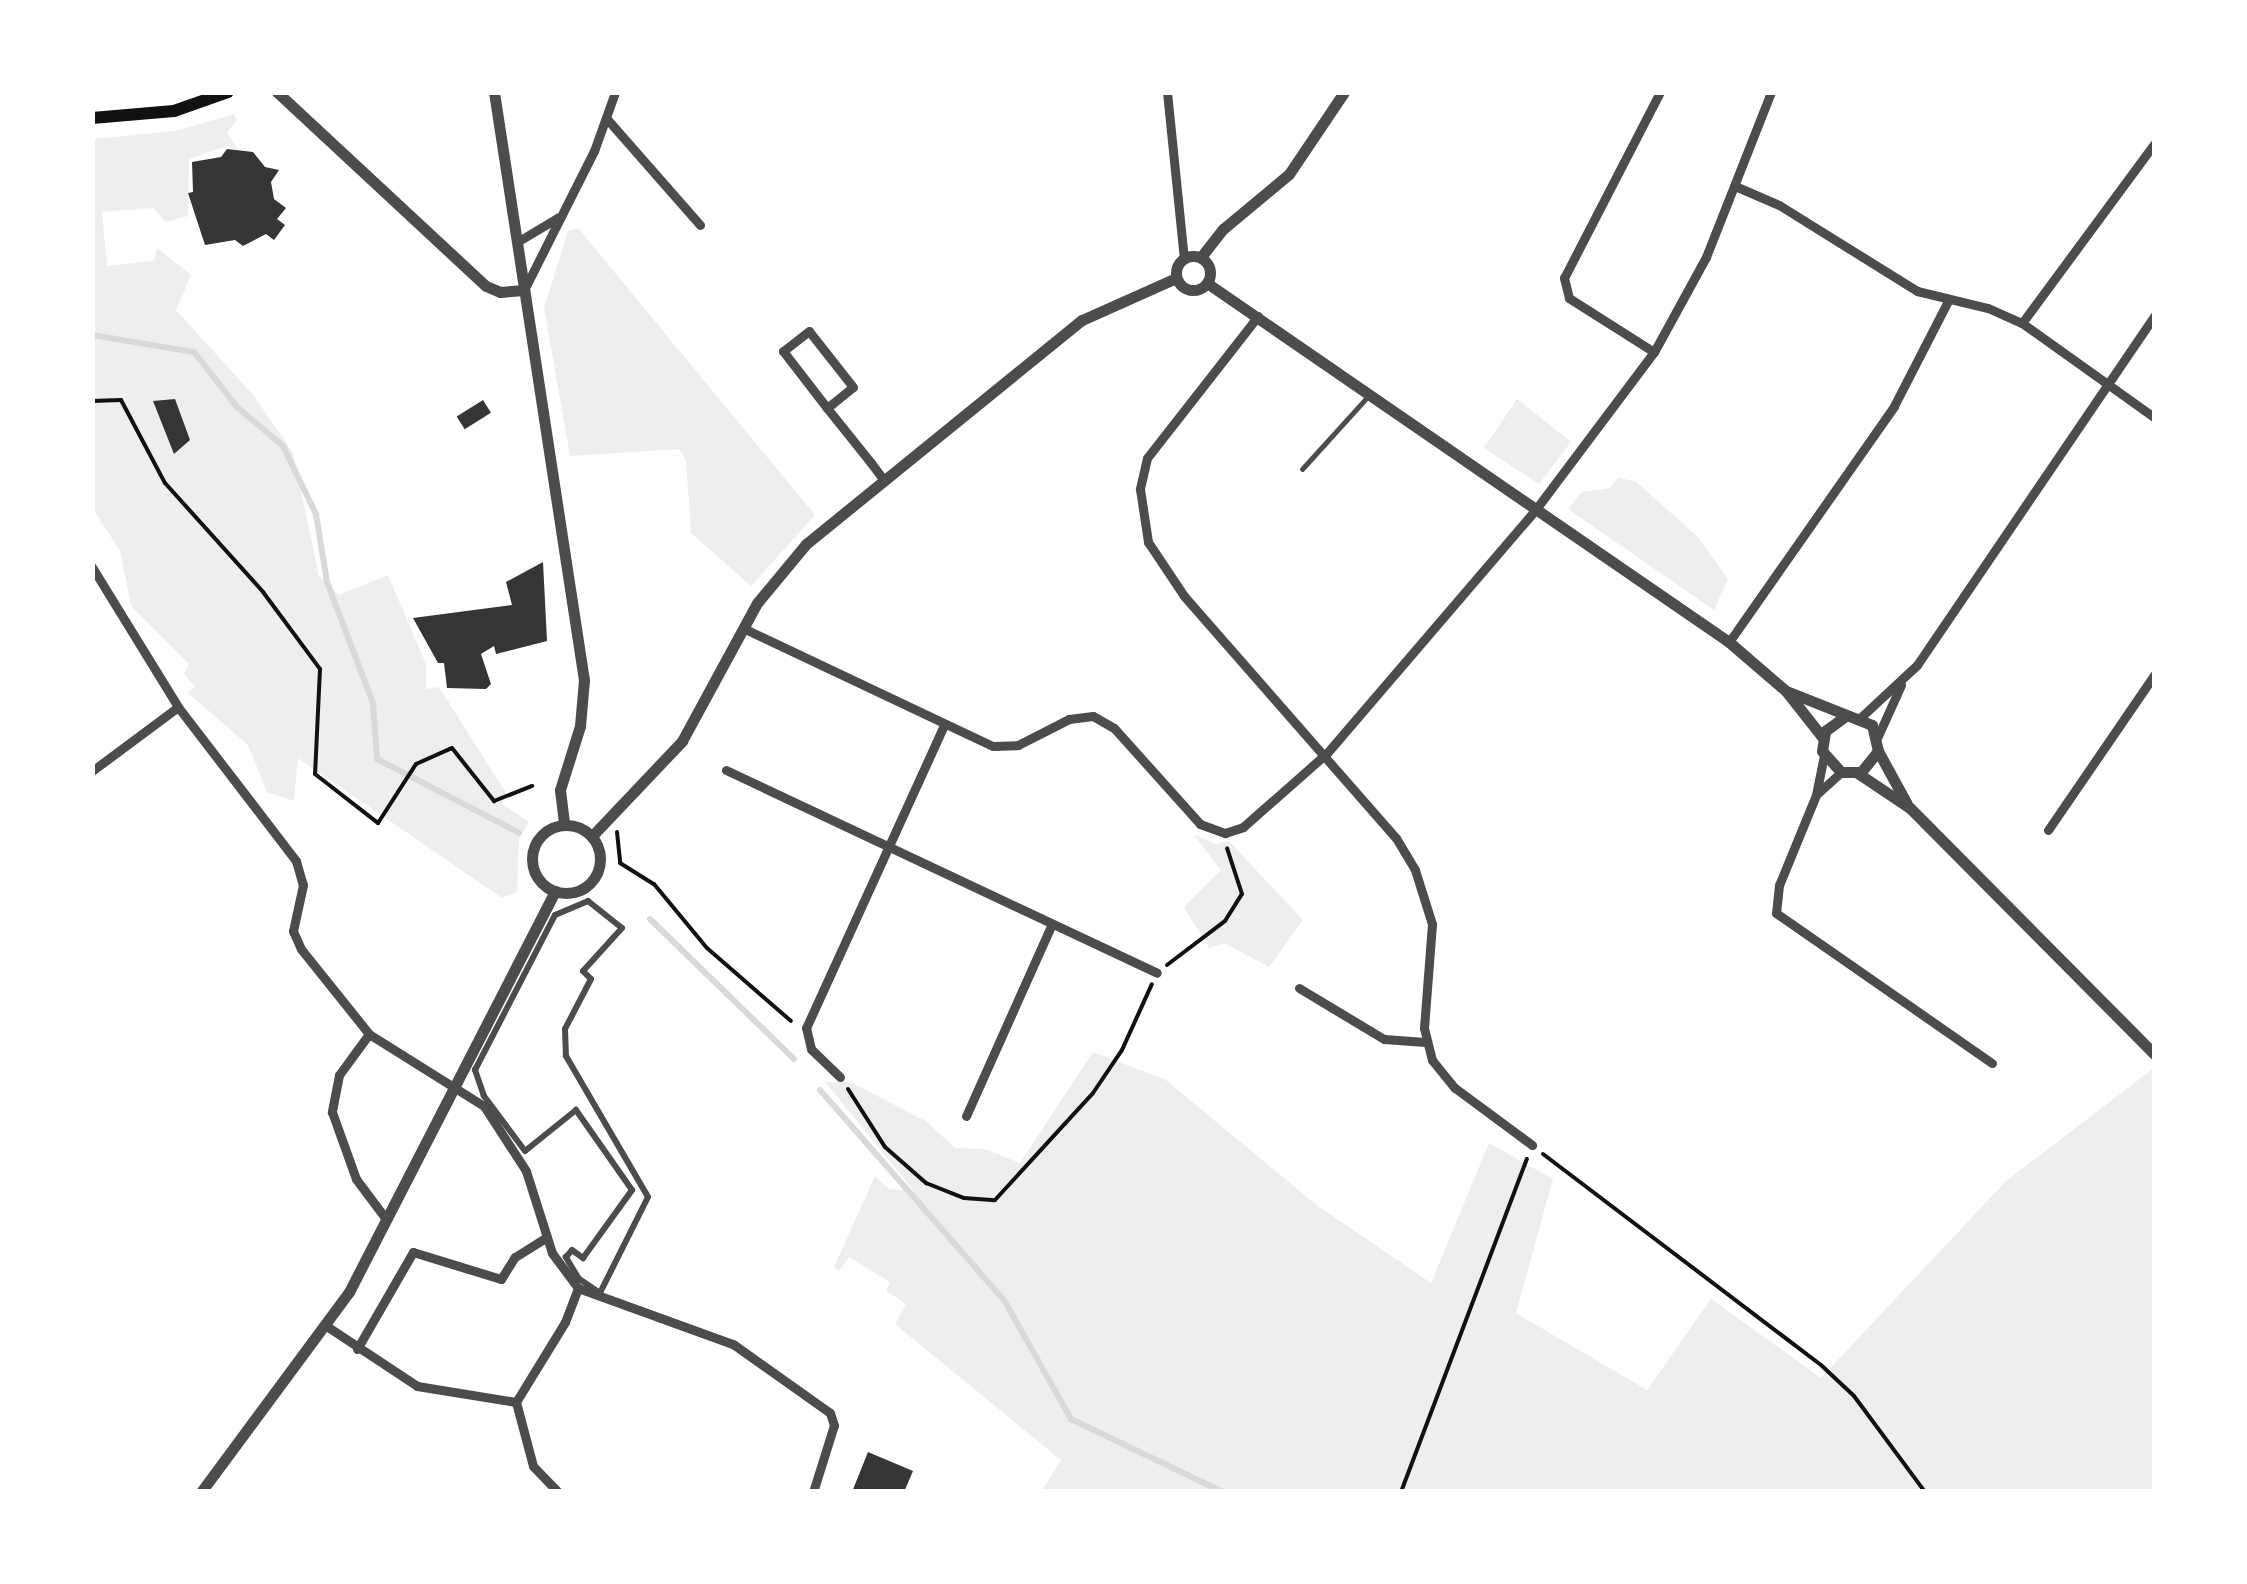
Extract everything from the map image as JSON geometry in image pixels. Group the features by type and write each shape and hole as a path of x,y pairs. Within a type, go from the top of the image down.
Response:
{"main road":[{"path":"92,118 174,112 228,92"}],"street":[{"path":"276,92 486,286 500,292 524,290"},
{"path":"494,92 584,680 580,726 561,781 564,824"},
{"path":"524,290 607,119 615,92"},
{"path":"592,836 682,741 742,628 787,563 1082,320 1176,278 1184,258 1168,92"},
{"path":"1184,258 1200,257 1222,229 1289,174 1344,92"},
{"path":"1654,352 1569,298 1564,278 1660,92"},
{"path":"742,628 944,725 1005,748 1069,719 1093,716 1114,728 1200,824 1225,833 1243,827 1327,753 1536,510 1654,352 1734,186 1771,92"},
{"path":"607,119 700,225"},
{"path":"2022,323 2154,144"},
{"path":"1734,186 1779,205 1895,280 2022,323 2154,417"},
{"path":"517,242 564,212"},
{"path":"1200,257 1210,270 1206,284"},
{"path":"1176,278 1188,290 1206,284"},
{"path":"1206,284 1372,393 1729,642 1786,691 1823,738 1824,755 1816,795 1779,886 1776,914 1992,1063"},
{"path":"1729,642 1894,406 1949,299"},
{"path":"1258,316 1158,438 1140,489 1142,515 1160,566 1387,824 1426,898 1434,944 1426,1042 1443,1076 1532,1145"},
{"path":"1910,808 1878,751 1878,736 1905,678 2154,316"},
{"path":"827,408 853,388 809,331 783,351 827,408 884,480"},
{"path":"92,567 178,707 296,861 304,885 295,940 369,1034 439,1080 459,1085 484,1106 526,1171 546,1238 578,1288 733,1344 830,1414 834,1425 813,1492"},
{"path":"1860,718 1905,678"},
{"path":"2048,830 2153,681"},
{"path":"1786,691 1844,717 1860,718 1878,736"},
{"path":"95,765 178,707"},
{"path":"1823,738 1844,717"},
{"path":"840,1077 820,1062 806,1035 886,846 944,725"},
{"path":"1856,772 1878,751"},
{"path":"1824,755 1841,772"},
{"path":"726,770 1157,974"},
{"path":"1816,795 1841,772 1856,772 1910,808 2154,1054"},
{"path":"564,824 592,836 601,856 595,878 577,892 555,891 537,877 532,854 543,834 564,824"},
{"path":"201,1492 328,1327 459,1085 555,891"},
{"path":"588,901 622,928 583,971 591,980 564,1029 566,1056 648,1197 600,1293 579,1279 566,1257 572,1250 583,1258 632,1190 576,1110 525,1151 484,1096 475,1070 555,915 588,901"},
{"path":"966,1116 1052,924"},
{"path":"1299,988 1384,1039 1426,1042"},
{"path":"369,1034 338,1075 332,1112 348,1163 386,1219"},
{"path":"357,1349 413,1252 501,1280 515,1258 546,1238"},
{"path":"558,1492 533,1466 516,1402 566,1322 578,1288"},
{"path":"328,1327 417,1386 516,1402"}],"lane":[{"path":"1302,468 1372,393"}],"path":[{"path":"92,401 120,400 165,483 264,592 320,670 315,774 378,823 416,764 452,748 494,801 532,786"},
{"path":"621,823 620,863 654,884 707,948 806,1035"},
{"path":"840,1077 885,1147 926,1183 964,1198 995,1200 1094,1093 1122,1050 1157,974 1205,930 1225,921 1242,894 1225,833"},
{"path":"1401,1492 1532,1145 1822,1365 1854,1396 1925,1492"}],"shaded area":[{"path":"234,114 237,119 227,133 239,150 227,146 189,159 188,216 166,222 153,208 102,212 107,266 154,261 157,248 191,275 176,310 254,396 293,453 319,576 339,595 388,575 426,664 426,689 439,687 506,793 502,804 529,822 519,839 517,892 502,898 298,758 294,801 267,792 248,745 188,693 195,687 184,674 189,664 131,606 120,551 93,509 93,139 176,131"},
{"path":"578,228 815,515 751,586 691,533 686,460 679,449 570,456 544,308 568,231"},
{"path":"1517,399 1571,442 1539,484 1484,448"},
{"path":"1618,478 1635,481 1698,537 1728,579 1714,610 1568,509 1582,492 1610,488"},
{"path":"1193,834 1216,844 1229,841 1303,920 1269,967 1224,943 1209,948 1184,907 1221,870"},
{"path":"1093,1052 1166,1080 1315,1204 1431,1283 1489,1143 1553,1179 1516,1313 1647,1390 1711,1299 1821,1378 2006,1181 2154,1068 2154,1491 1042,1491 1061,1460 895,1324 906,1304 886,1291 890,1282 849,1257 839,1271 834,1267 875,1176 889,1189 914,1191 825,1082 850,1082 926,1121 955,1148 985,1149 1020,1163"}],"building":[{"path":"227,149 253,152 265,167 279,170 271,182 274,199 286,208 277,219 285,225 274,240 266,234 243,246 235,240 205,245 188,193 193,192 192,162 221,157"},
{"path":"175,399 190,440 174,454 153,401"},
{"path":"483,400 491,413 465,429 457,416"},
{"path":"543,562 547,641 496,654 494,646 481,654 491,684 486,689 447,688 444,663 438,663 413,618 512,605 506,582"},
{"path":"868,1452 913,1471 904,1492 852,1492"}],"waterway":[{"path":"92,335 194,352 237,407 283,446 316,514 327,582 373,703 377,759 519,833"},
{"path":"650,919 794,1059"},
{"path":"820,1090 1004,1300 1071,1419 1223,1492"}]}
